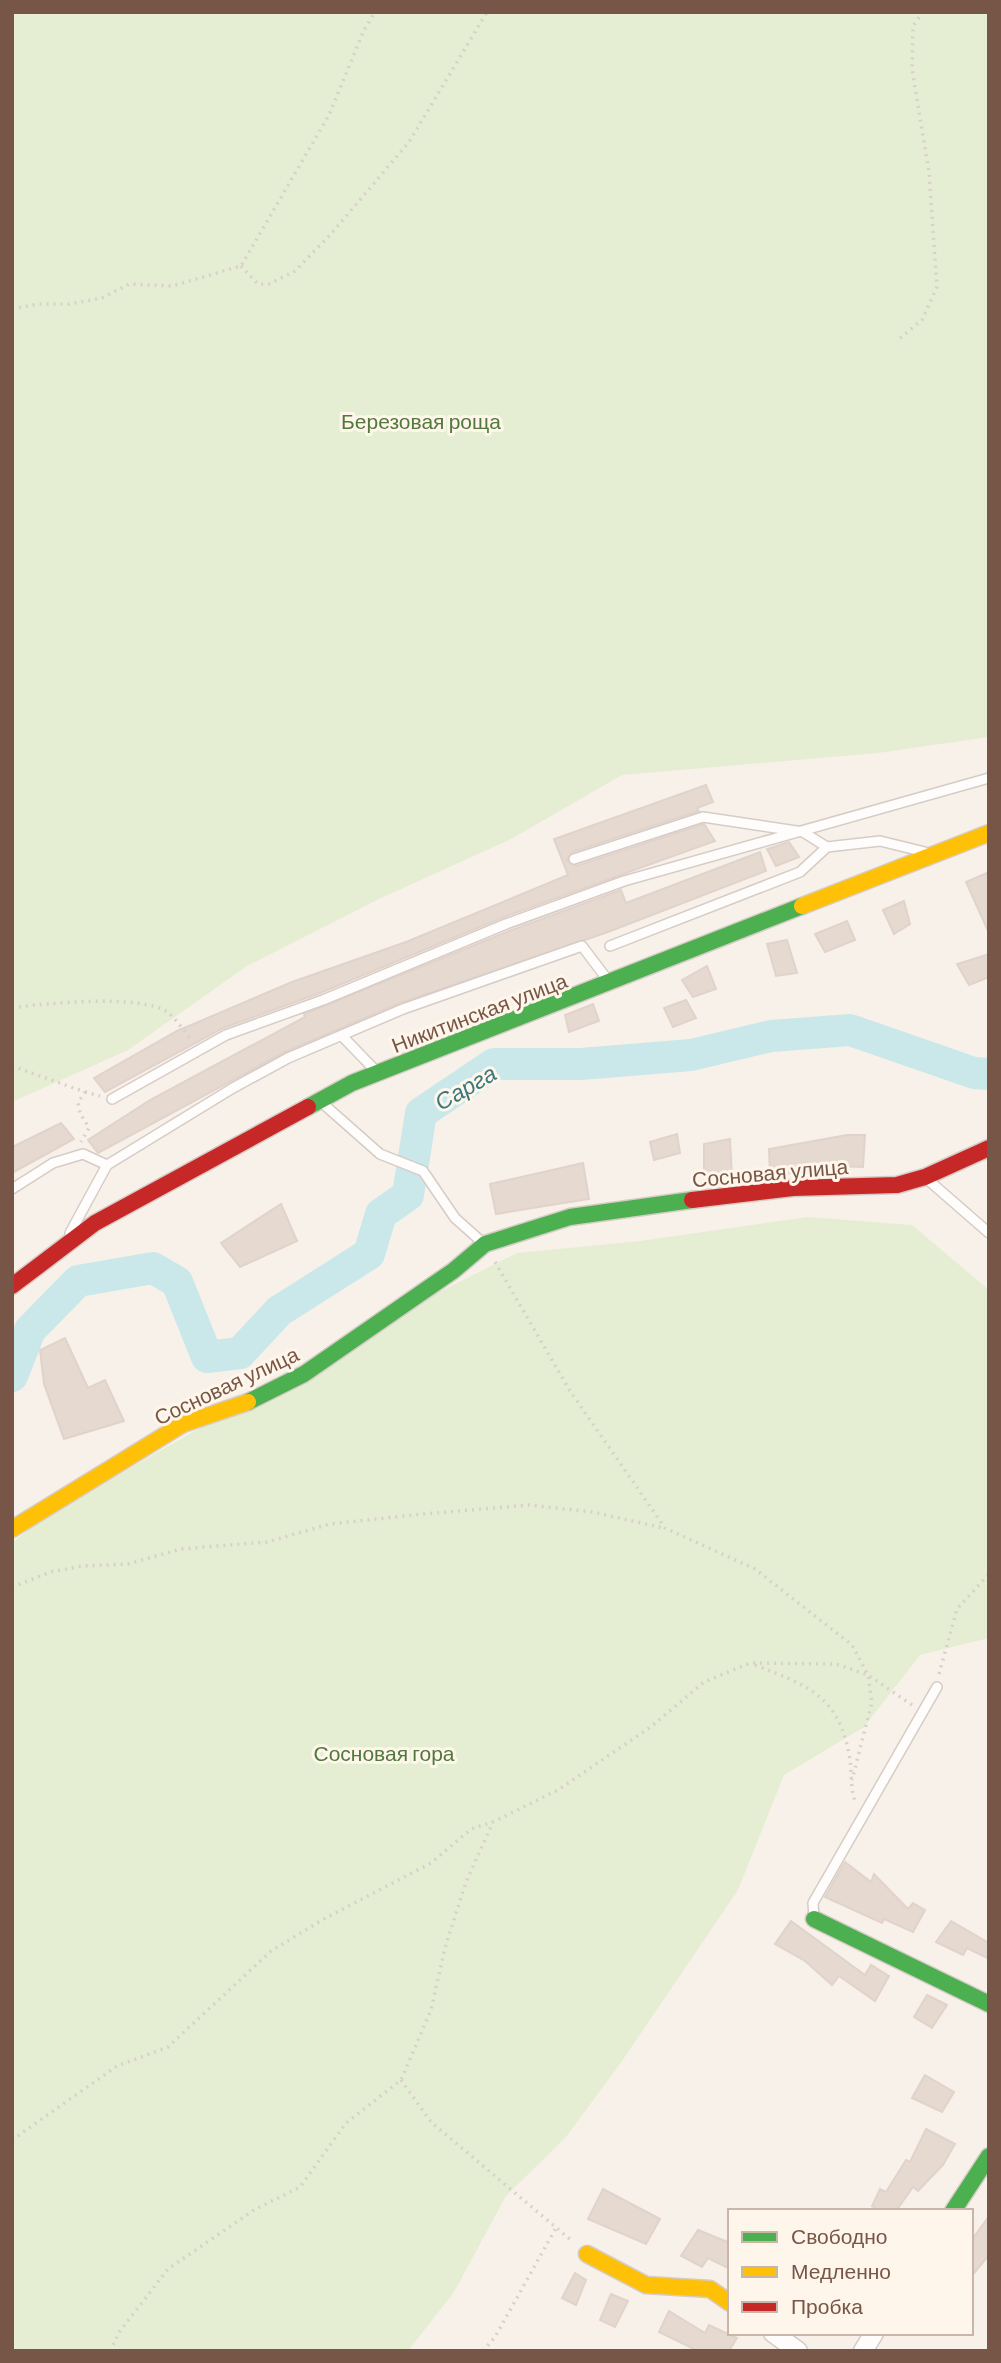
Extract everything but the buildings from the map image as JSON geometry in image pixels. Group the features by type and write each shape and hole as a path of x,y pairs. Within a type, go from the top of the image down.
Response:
{"street":[{"name":"Никитинская улица","path":"14,1284 95,1223 320,1101 379,1073 989,833"},
{"name":"Сосновая улица","path":"12,1529 183,1424 247,1402 304,1374 453,1271 485,1244 570,1217 663,1203 793,1188 897,1185 925,1177 989,1147"},
{"path":"814,1919 989,2004"},
{"path":"954,2209 989,2156"},
{"path":"587,2254 646,2285 710,2290 728,2302"},
{"path":"776,2335 798,2351"},
{"path":"863,2351 873,2335"}],"lane":[{"path":"112,1099 226,1035 585,895 762,840 803,832 989,778"},
{"path":"574,859 703,817 803,832 827,847"},
{"path":"610,946 800,872 827,847 880,841 913,846 934,855"},
{"path":"63,1247 107,1165 233,1088 288,1058 403,1009 582,946 610,984"},
{"path":"342,1036 379,1073"},
{"path":"320,1101 380,1154 423,1171 455,1218 485,1244"},
{"path":"12,1189 53,1163 83,1154 107,1165"},
{"path":"925,1177 989,1233"},
{"path":"814,1919 813,1903 937,1687"}],"path":[{"path":"12,309 102,298 129,285 172,286 241,266 330,115 364,30 375,12"},
{"path":"241,266 258,284 269,284 295,271 331,234 410,142 487,12"},
{"path":"900,338 922,320 937,287 929,172 912,69 913,26 923,12"},
{"path":"12,1008 43,1004 146,1003 167,1011 200,1050"},
{"path":"12,1066 85,1092 78,1103 80,1114 89,1128 81,1139 83,1154"},
{"path":"485,1244 570,1391 665,1528"},
{"path":"12,1587 51,1572 82,1566 128,1564 181,1549 267,1542 330,1524 424,1514 529,1505 593,1512 665,1528 755,1569 852,1645 868,1675 872,1702 852,1780"},
{"path":"937,1687 957,1609 989,1574"},
{"path":"750,1663 808,1686 828,1703 842,1729 854,1799 862,1815"},
{"path":"12,2140 117,2066 168,2047 271,1951 322,1920 431,1863 471,1829 493,1822 558,1790 652,1726 704,1682 750,1663 836,1664 868,1675 923,1713"},
{"path":"110,2351 120,2331 168,2269 254,2210 300,2186 346,2123 401,2080 431,2010 445,1948 466,1882 493,1822"},
{"path":"401,2080 431,2122 587,2254"},
{"path":"483,2351 495,2337 557,2227"}],"green space":[{"name":"Березовая роща","path":"12,12 989,12 989,737 878,753 622,775 511,839 379,899 247,966 128,1050 12,1102"},
{"name":"Сосновая гора","path":"808,1217 912,1225 989,1290 989,1638 920,1655 864,1727 784,1775 738,1890 622,2061 566,2137 506,2196 454,2292 408,2351 12,2351 12,1543 43,1518 419,1302 517,1253 640,1241"}],"waterway":[{"name":"Сарга","path":"12,1376 30,1330 78,1281 153,1268 177,1282 207,1357 240,1353 279,1311 369,1254 381,1214 408,1195 421,1113 494,1064 581,1064 691,1055 771,1036 850,1030 974,1073 989,1074"}],"traffic: fast":[{"path":"308,1107 352,1083 802,906"},
{"path":"248,1402 304,1374 453,1271 485,1244 570,1217 692,1200"},
{"path":"814,1919 989,2004"},
{"path":"954,2209 989,2156"}],"traffic: slow":[{"path":"802,906 989,833"},
{"path":"12,1529 183,1424 248,1402"},
{"path":"587,2254 646,2285 710,2289 728,2302"}],"traffic: jam":[{"path":"12,1286 95,1223 308,1107"},
{"path":"692,1200 793,1188 897,1185 925,1177 989,1148"}]}
